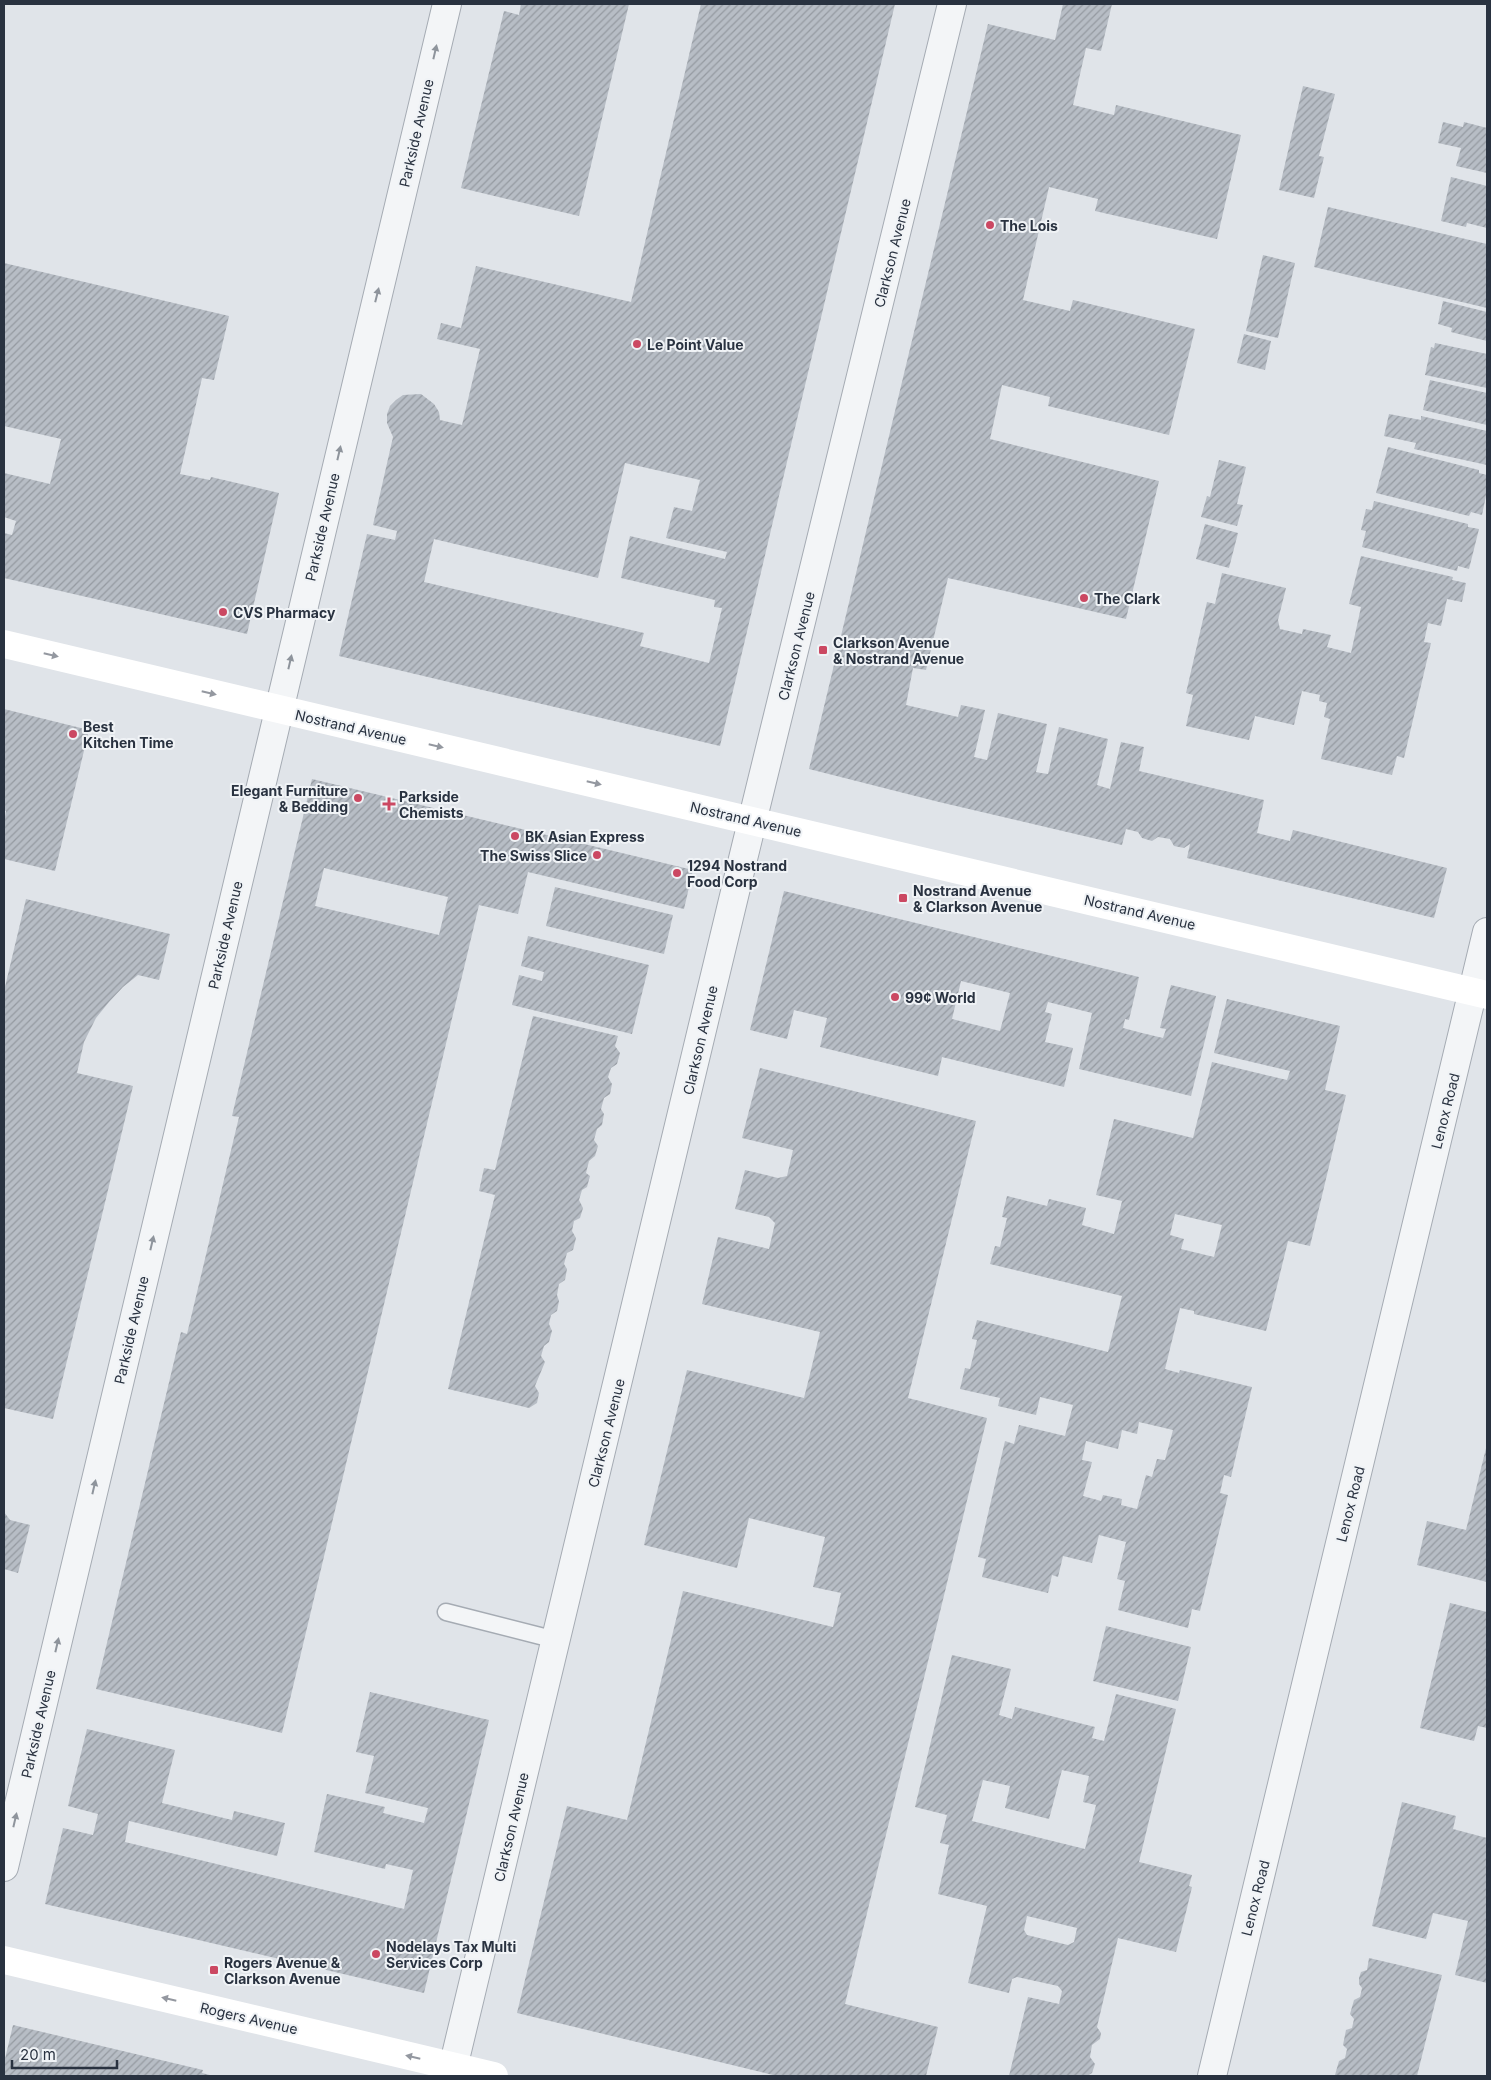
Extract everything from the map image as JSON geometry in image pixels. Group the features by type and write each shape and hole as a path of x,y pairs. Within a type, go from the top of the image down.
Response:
{"main road":[{"name":"Nostrand Avenue","path":"4,644 1480,993"},
{"name":"Rogers Avenue","path":"4,1960 452,2071 494,2076"}],"street":[{"name":"Parkside Avenue","path":"4,1867 446,4"},
{"name":"Clarkson Avenue","path":"452,2071 753,820 952,4"},
{"name":"Lenox Road","path":"1212,2076 1480,993 1487,932"}],"lane":[{"path":"446,1612 556,1640"}],"building":[{"path":"521,4 629,4 579,216 461,188 504,11 519,15"},
{"path":"701,4 895,4 720,746 339,656 367,534 395,540 397,531 373,525 393,437 387,423 387,414 390,406 403,395 421,394 434,404 439,412 440,420 462,425 480,349 437,339 441,323 461,328 476,266 631,302","holes":["625,463 700,480 692,511 674,507 666,538 727,552 725,559 630,536 621,578 715,600 714,607 722,608 709,663 640,646 644,633 424,582 434,539 598,578"]},
{"path":"1063,4 1112,4 1101,51 1086,48 1073,105 1114,115 1116,105 1241,135 1217,239 1095,211 1098,199 1049,187 1023,300 1070,311 1073,300 1195,329 1169,435 1048,406 1050,397 1002,385 990,439 1159,481 1126,619 948,578 926,670 913,668 906,705 958,717 961,705 985,710 974,757 987,760 998,713 1047,724 1036,772 1048,774 1059,727 1108,739 1097,785 1110,789 1121,742 1144,747 1139,771 1264,800 1257,833 1290,841 1293,830 1447,868 1434,918 1187,858 1190,844 1184,848 1174,846 1170,839 1158,837 1152,841 1142,838 1138,832 1126,829 1122,845 809,769 988,24 1055,40"},
{"path":"1303,86 1335,94 1319,156 1324,157 1314,198 1279,190"},
{"path":"1443,122 1463,127 1464,122 1487,128 1487,173 1456,166 1461,148 1438,143"},
{"path":"1451,177 1487,186 1487,228 1467,223 1466,227 1441,221"},
{"path":"1328,207 1487,244 1487,308 1314,267"},
{"path":"1263,255 1295,263 1278,338 1246,331"},
{"path":"4,263 229,316 214,380 202,378 180,474 210,480 211,477 279,493 247,634 4,578 4,533 12,535 16,521 4,517 4,473 50,484 61,439 4,426"},
{"path":"1443,301 1487,312 1487,341 1451,332 1452,328 1438,324"},
{"path":"1244,334 1271,341 1265,370 1237,363"},
{"path":"1435,343 1487,354 1487,388 1425,375 1431,347 1434,348"},
{"path":"1430,380 1487,393 1487,425 1423,410"},
{"path":"1389,414 1421,420 1421,416 1487,431 1487,465 1414,449 1416,443 1384,436"},
{"path":"1388,447 1479,470 1479,473 1487,475 1487,491 1482,515 1471,512 1469,516 1376,493"},
{"path":"1219,460 1246,467 1237,504 1243,505 1237,526 1201,517 1207,496 1210,497"},
{"path":"1374,501 1468,524 1468,527 1479,529 1469,569 1458,566 1457,571 1362,547 1366,531 1361,530 1366,509 1372,510"},
{"path":"1205,524 1238,533 1229,568 1196,559"},
{"path":"1361,556 1453,577 1452,580 1466,583 1462,602 1447,599 1441,626 1428,623 1424,642 1431,643 1404,758 1397,756 1392,775 1321,759 1330,719 1324,717 1327,703 1319,701 1320,695 1302,691 1294,725 1255,716 1249,740 1186,726 1193,695 1186,693 1207,602 1215,604 1222,573 1286,588 1278,620 1280,629 1302,634 1303,629 1331,635 1327,647 1351,653 1361,607 1349,604"},
{"path":"4,709 89,730 55,871 4,859 4,822 6,811 4,810"},
{"path":"312,779 693,870 684,909 528,872 518,914 479,905 282,1733 96,1689 181,1332 187,1334 239,1117 232,1116","holes":["324,868 448,897 439,935 315,906"]},
{"path":"555,887 673,915 664,954 546,926"},
{"path":"784,891 1139,977 1129,1020 1125,1019 1123,1028 1142,1033 1163,1038 1166,1029 1160,1028 1171,985 1216,996 1191,1096 1079,1069 1092,1013 1048,1002 1045,1012 1052,1014 1045,1042 1073,1048 1064,1087 942,1057 938,1076 820,1047 827,1018 794,1010 787,1039 750,1030","holes":["961,981 1010,993 1000,1031 952,1019"]},
{"path":"26,899 170,934 159,980 138,975 123,987 96,1018 84,1042 77,1073 133,1086 53,1419 4,1408 4,991"},
{"path":"528,936 649,965 632,1034 512,1005 519,975 542,981 544,972 521,966"},
{"path":"1227,999 1340,1026 1325,1090 1346,1095 1310,1246 1288,1241 1266,1331 1194,1314 1194,1311 1180,1308 1165,1369 1179,1373 1180,1370 1252,1387 1231,1477 1224,1475 1220,1493 1228,1495 1200,1611 1192,1609 1188,1628 1118,1610 1125,1581 1117,1579 1126,1542 1099,1535 1092,1563 1063,1556 1058,1577 1052,1575 1048,1593 982,1577 986,1559 978,1557 1005,1441 1014,1444 1019,1425 1065,1436 1073,1405 1040,1397 1036,1415 998,1406 1000,1398 960,1389 965,1368 970,1369 977,1340 972,1339 977,1320 1108,1352 1122,1296 990,1264 995,1246 1000,1247 1007,1218 1002,1217 1007,1196 1047,1206 1049,1199 1086,1208 1082,1225 1114,1234 1122,1201 1096,1195 1114,1119 1193,1138 1212,1062 1287,1080 1290,1071 1214,1053","holes":["1175,1214 1222,1225 1214,1257 1181,1249 1184,1239 1170,1235","1139,1422 1173,1430 1165,1460 1157,1459 1152,1477 1146,1475 1137,1509 1121,1505 1122,1499 1103,1495 1101,1501 1083,1496 1092,1462 1082,1460 1086,1441 1118,1449 1122,1430 1137,1434"]},
{"path":"533,1016 618,1036 615,1046 620,1053 617,1064 611,1068 608,1077 612,1084 610,1094 604,1098 601,1109 604,1114 602,1125 597,1129 594,1140 598,1146 595,1156 589,1161 586,1173 590,1176 587,1187 582,1190 579,1200 583,1208 580,1218 574,1221 572,1231 576,1238 573,1250 567,1253 564,1264 567,1269 565,1280 559,1284 557,1311 551,1315 549,1324 552,1331 549,1342 544,1346 541,1356 545,1362 535,1386 539,1393 537,1403 529,1408 448,1389 495,1195 479,1191 484,1168 495,1170"},
{"path":"760,1068 976,1121 908,1398 987,1418 845,2004 938,2027 926,2076 777,2076 517,2013 567,1806 627,1820 683,1591 833,1627 841,1593 813,1587 825,1537 749,1518 737,1568 644,1545 687,1370 804,1398 810,1374 820,1332 702,1304 718,1237 769,1249 775,1223 769,1217 735,1209 745,1170 778,1178 787,1176 793,1150 742,1138"},
{"path":"1487,1444 1487,1582 1417,1565 1427,1521 1466,1530"},
{"path":"4,1512 10,1520 30,1525 18,1573 4,1569"},
{"path":"1450,1603 1487,1612 1487,1728 1478,1726 1474,1741 1420,1728"},
{"path":"1106,1626 1191,1647 1178,1701 1093,1681"},
{"path":"952,1655 1011,1669 999,1715 1012,1719 1015,1707 1095,1727 1092,1738 1104,1741 1116,1694 1176,1709 1139,1862 1192,1875 1189,1886 1192,1887 1176,1952 1118,1938 1097,2027 1101,2033 1100,2039 1092,2045 1090,2057 1095,2064 1092,2073 1087,2076 1009,2076 1028,1997 1059,2004 1062,1991 1058,1986 1017,1977 1012,1979 1009,1993 968,1983 987,1906 938,1894 949,1845 940,1843 947,1815 915,1807","holes":["1062,1770 1089,1776 1083,1802 1096,1805 1085,1849 972,1821 983,1780 1010,1786 1005,1808 1049,1819","1027,1916 1077,1928 1074,1942 1068,1945 1027,1935 1024,1930"]},
{"path":"370,1692 489,1720 424,1993 45,1904 63,1828 93,1835 98,1814 68,1806 87,1729 175,1750 162,1803 232,1820 234,1811 285,1823 277,1856 129,1821 125,1842 404,1909 413,1870 386,1864 385,1869 314,1852 327,1794 385,1807 383,1813 424,1823 428,1808 365,1793 374,1756 356,1752"},
{"path":"1402,1802 1456,1816 1453,1829 1487,1838 1487,1983 1455,1975 1468,1921 1433,1913 1426,1939 1372,1926"},
{"path":"1369,1958 1442,1975 1417,2076 1335,2075 1339,2061 1345,2058 1347,2049 1343,2045 1346,2030 1352,2028 1354,2019 1350,2014 1354,2000 1360,1997 1362,1988 1359,1984 1359,1978 1361,1972 1367,1970"},
{"path":"13,2025 203,2070 202,2073 214,2076 4,2076 4,2063"}],"place":[{"name":"The Lois","path":"990,225"},
{"name":"Le Point Value","path":"637,344"},
{"name":"The Clark","path":"1084,598"},
{"name":"CVS Pharmacy","path":"223,612"},
{"name":"Clarkson Avenue & Nostrand Avenue","path":"823,650"},
{"name":"Best Kitchen Time","path":"73,734"},
{"name":"Elegant Furniture & Bedding","path":"358,798"},
{"name":"Parkside Chemists","path":"389,804"},
{"name":"BK Asian Express","path":"515,836"},
{"name":"The Swiss Slice","path":"597,855"},
{"name":"1294 Nostrand Food Corp","path":"677,873"},
{"name":"Nostrand Avenue & Clarkson Avenue","path":"903,898"},
{"name":"99¢ World","path":"895,997"},
{"name":"Nodelays Tax Multi Services Corp","path":"376,1954"},
{"name":"Rogers Avenue & Clarkson Avenue","path":"214,1970"}]}
